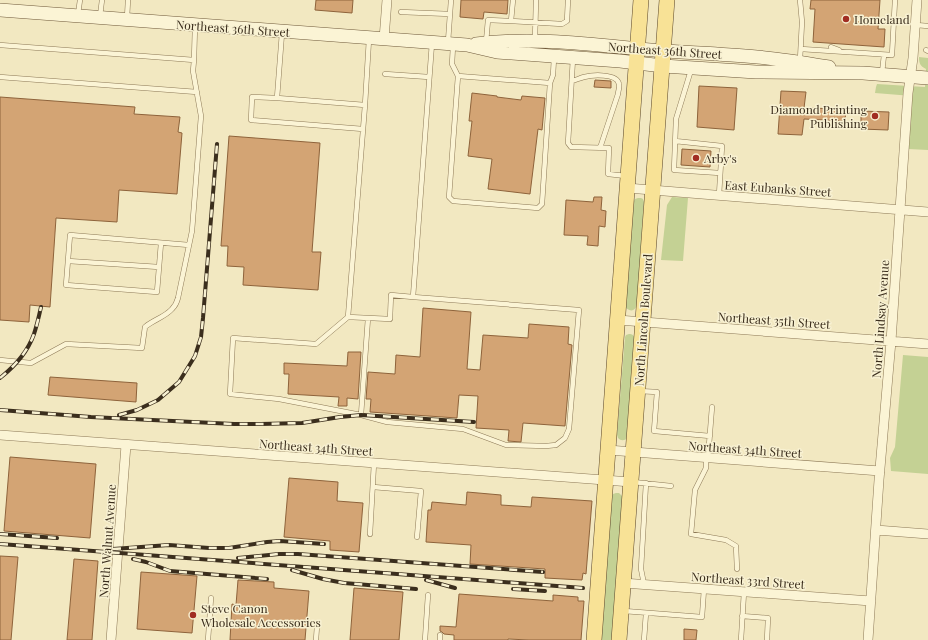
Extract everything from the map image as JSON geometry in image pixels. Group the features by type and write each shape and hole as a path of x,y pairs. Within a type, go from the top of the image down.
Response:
{"main road":[{"path":"594,640 641,0"},
{"name":"North Lincoln Boulevard","path":"619,640 667,0"},
{"name":"Northeast 36th Street","path":"0,10 432,42 467,45 498,52 554,57 573,58 637,56 664,51 757,57 800,56 863,73"},
{"name":"Northeast 36th Street","path":"467,45 498,42 566,42 637,56 663,66 756,72 863,73 928,78"}],"street":[{"path":"384,39 387,0"},
{"name":"North Lindsay Avenue","path":"868,640 908,93 913,58 917,0"},
{"name":"East Eubanks Street","path":"627,182 652,190 928,212"},
{"name":"Northeast 35th Street","path":"618,320 928,344"},
{"name":"Northeast 34th Street","path":"0,435 631,482"},
{"name":"North Walnut Avenue","path":"111,640 126,444"},
{"name":"Northeast 34th Street","path":"608,450 880,472"},
{"path":"876,530 928,534"},
{"name":"Northeast 33rd Street","path":"623,583 871,601"}],"lane":[{"path":"78,16 80,0"},
{"path":"100,17 102,0"},
{"path":"126,19 128,0"},
{"path":"451,0 450,14 452,64 458,76 449,196 454,201 538,208 542,204 550,83 553,74 554,57"},
{"path":"511,21 513,0"},
{"path":"535,42 536,0"},
{"path":"486,43 488,20 562,24 567,21 568,0"},
{"path":"800,0 802,22 800,56"},
{"path":"809,50 892,55 895,0"},
{"path":"401,12 450,14"},
{"path":"0,360 31,363 66,344 142,348 145,327 175,306 192,231 201,116 193,71 195,25"},
{"path":"916,25 928,26"},
{"path":"277,98 282,31"},
{"path":"348,317 369,38"},
{"path":"413,297 432,42"},
{"path":"0,45 194,60"},
{"path":"800,56 809,50 820,46"},
{"path":"831,47 842,52"},
{"path":"882,75 884,55"},
{"path":"573,58 568,143 571,147 609,148 608,174 627,182"},
{"path":"691,68 676,119 674,170 720,173"},
{"path":"385,74 429,77"},
{"path":"458,76 550,83"},
{"path":"572,81 585,77 597,76 610,77 616,79 618,82 618,94 600,148"},
{"path":"0,77 197,92"},
{"path":"363,129 251,120 252,97 365,105"},
{"path":"675,141 722,146 718,195"},
{"path":"161,243 157,292 66,285 70,235 189,245"},
{"path":"68,261 159,267"},
{"path":"392,296 579,310 570,429 565,438 556,445 506,445 463,429 387,422 361,415 279,399 230,394 233,338 316,344 348,317 368,318 390,319 392,296"},
{"path":"361,415 368,318"},
{"path":"638,390 657,392 654,431 710,436"},
{"path":"712,407 706,468 695,490 691,534 726,540 736,546 737,569"},
{"path":"370,534 374,463"},
{"path":"631,482 671,486"},
{"path":"644,584 640,569 646,483"},
{"path":"373,487 421,490 417,537"},
{"path":"621,611 702,617 704,589"},
{"path":"741,640 744,592"},
{"path":"425,640 428,595"},
{"path":"208,640 211,598"},
{"path":"644,640 646,612"},
{"path":"742,616 768,618 767,640"},
{"path":"316,640 317,626"}],"green space":[{"path":"919,57 928,58 928,150 908,149 912,96 875,93 877,84 925,87 926,69 920,64"},
{"path":"672,197 688,198 683,261 661,260 667,205"},
{"path":"638,198 643,199 644,202 637,305 634,310 631,310 626,308 625,305 634,201"},
{"path":"629,334 633,335 635,339 628,438 625,440 620,440 617,435 625,337"},
{"path":"903,355 928,357 928,474 891,471 890,458 895,447"},
{"path":"619,493 623,497 612,640 601,640 612,496"}],"building":[{"path":"316,0 353,0 352,13 315,10"},
{"path":"461,0 508,0 507,14 484,12 483,19 460,17"},
{"name":"Homeland","path":"811,0 880,0 878,29 885,29 884,47 813,42 815,9 810,9"},
{"path":"595,80 611,81 611,88 594,87"},
{"path":"699,86 737,88 734,130 697,127"},
{"path":"781,91 806,92 804,108 846,109 845,121 804,119 802,135 778,134"},
{"path":"472,93 521,100 522,96 545,98 542,130 538,129 530,194 488,189 492,159 468,156 472,121 469,121"},
{"path":"0,97 135,107 134,114 180,117 178,132 182,133 177,194 119,190 117,222 56,218 50,307 30,305 29,322 0,320"},
{"path":"861,111 889,112 888,130 861,129"},
{"path":"229,136 320,143 312,252 321,252 318,290 243,285 244,267 227,266 228,246 221,246"},
{"name":"Arby's","path":"682,149 711,151 710,167 681,165"},
{"path":"594,197 602,197 601,210 606,211 605,227 599,226 598,246 587,245 588,236 564,235 566,200 593,202"},
{"path":"423,308 471,312 467,369 480,370 483,335 528,338 529,324 569,327 568,344 572,345 565,426 523,423 521,442 508,441 509,430 476,428 478,396 459,395 457,418 370,412 371,399 366,399 368,372 395,374 396,355 420,357"},
{"path":"348,352 361,352 358,399 347,398 347,406 338,406 339,397 288,394 289,374 284,374 284,363 347,366"},
{"path":"50,377 137,383 136,402 48,395"},
{"path":"10,457 96,464 90,538 4,531"},
{"path":"289,478 338,482 337,501 363,503 359,552 330,550 330,541 284,537"},
{"path":"467,492 501,495 501,505 531,507 532,497 592,501 586,574 583,573 582,580 545,578 545,569 470,564 471,545 426,542 428,510 431,510 432,502 466,505"},
{"path":"0,556 18,557 11,640 0,640"},
{"path":"74,559 98,561 92,640 67,640"},
{"path":"141,572 197,576 192,633 137,629"},
{"path":"238,580 274,582 274,588 309,591 305,640 230,640 232,604 236,605"},
{"path":"354,588 403,592 399,640 350,640"},
{"path":"459,594 553,601 553,595 578,597 578,601 584,601 581,640 454,640 454,635 444,634 440,631 440,626 456,627"},
{"path":"684,629 697,630 696,640 684,640"}],"railway":[{"path":"119,415 137,410 158,400 179,382 195,356 201,337 203,318 217,144"},
{"path":"0,378 15,364 28,346 34,334 41,307"},
{"path":"0,410 91,417 234,424 302,423 361,415 474,422"},
{"path":"0,534 57,538"},
{"path":"113,549 169,545 229,548 280,541 324,544"},
{"path":"0,544 583,588"},
{"path":"238,558 279,554 298,554 543,572"},
{"path":"133,559 170,571 267,579"},
{"path":"292,570 323,579 344,583 416,589"},
{"path":"426,580 455,588"},
{"path":"513,589 545,591"}],"place":[{"name":"Homeland","path":"846,19"},
{"name":"Diamond Printing Publishing","path":"875,116"},
{"name":"Arby's","path":"696,158"},
{"name":"Steve Canon Wholesale Accessories","path":"193,615"}]}
